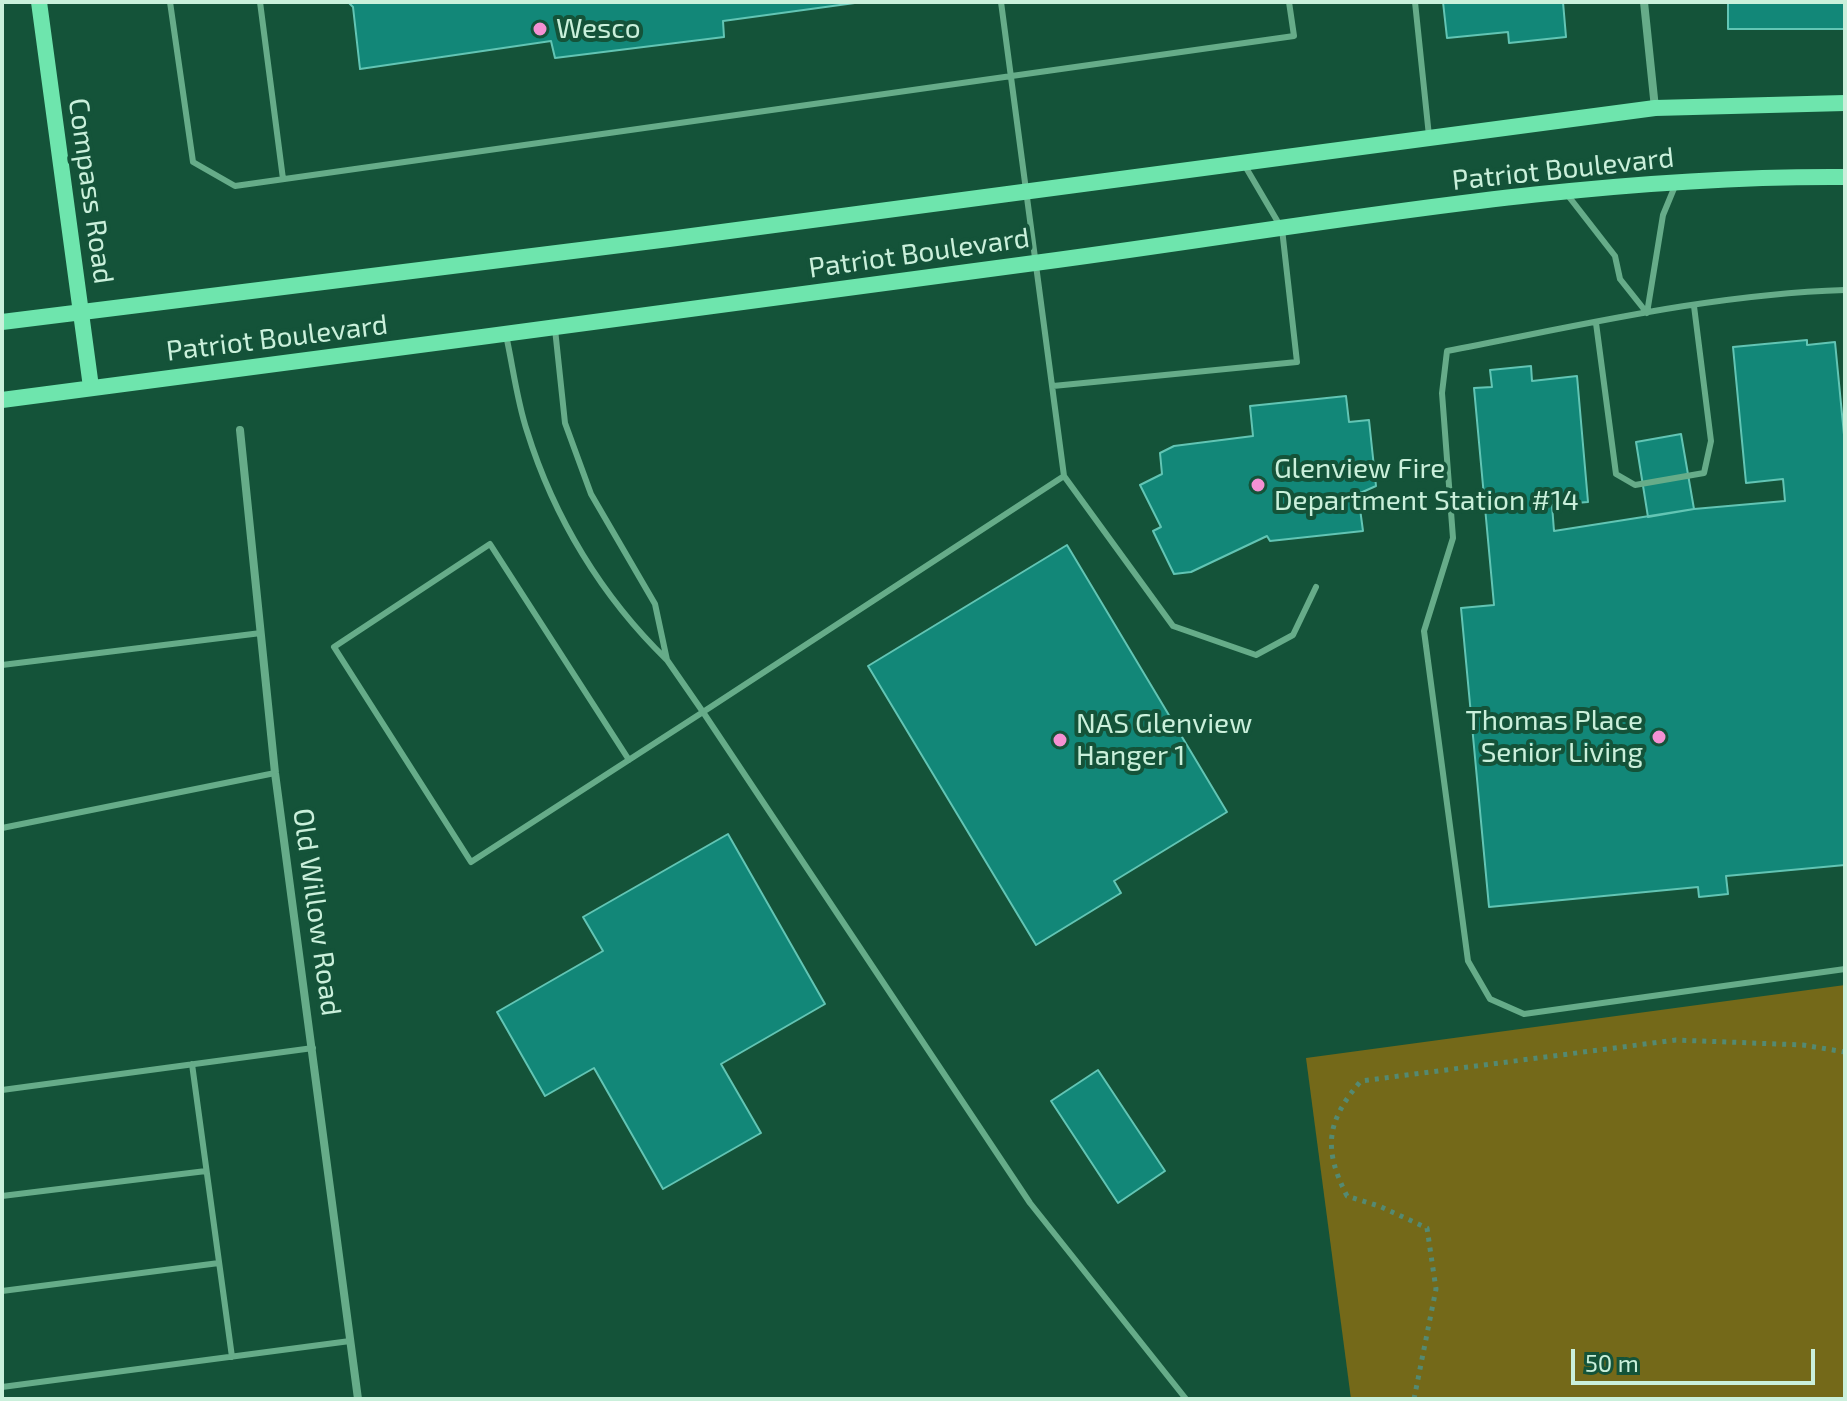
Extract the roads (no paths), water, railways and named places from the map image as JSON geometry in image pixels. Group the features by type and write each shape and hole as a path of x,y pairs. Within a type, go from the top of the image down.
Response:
{"main road":[{"name":"Compass Road","path":"39,2 91,387"},
{"name":"Patriot Boulevard","path":"2,322 1655,108 1845,103"},
{"name":"Patriot Boulevard","path":"2,400 1566,193 1676,184 1845,177"}],"street":[{"path":"1644,2 1655,108"},
{"name":"Old Willow Road","path":"240,430 275,773 358,1399"}],"lane":[{"path":"170,2 193,162 235,186 1294,36 1289,2"},
{"path":"260,2 283,179"},
{"path":"1001,2 1064,476 1173,626 1256,655 1293,635 1316,587"},
{"path":"1415,2 1429,136"},
{"path":"1053,386 1297,362 1282,229 1242,162"},
{"path":"1647,313 1663,215 1676,184"},
{"path":"1566,193 1608,245 1615,256 1620,279 1647,313"},
{"path":"1845,290 1793,291 1647,313 1447,351 1442,393 1453,538 1424,631 1468,961 1490,999 1524,1014 1845,969"},
{"path":"1596,323 1616,474 1635,485 1704,473 1711,441 1694,306"},
{"path":"555,329 565,423 591,494 655,604 667,660"},
{"path":"506,335 527,431 557,510 627,622 667,660 1030,1203 1186,1399"},
{"path":"629,760 490,544 334,647 471,862 629,760 703,712 1064,476"},
{"path":"2,665 261,633"},
{"path":"2,828 275,773"},
{"path":"2,1090 313,1048"},
{"path":"192,1064 232,1357"},
{"path":"2,1196 206,1171"},
{"path":"2,1291 219,1263"},
{"path":"2,1387 350,1341"}],"place":[{"name":"Wesco","path":"540,29"},
{"name":"Glenview Fire Department Station #14","path":"1258,485"},
{"name":"Thomas Place Senior Living","path":"1659,737"},
{"name":"NAS Glenview Hanger 1","path":"1060,740"}]}
